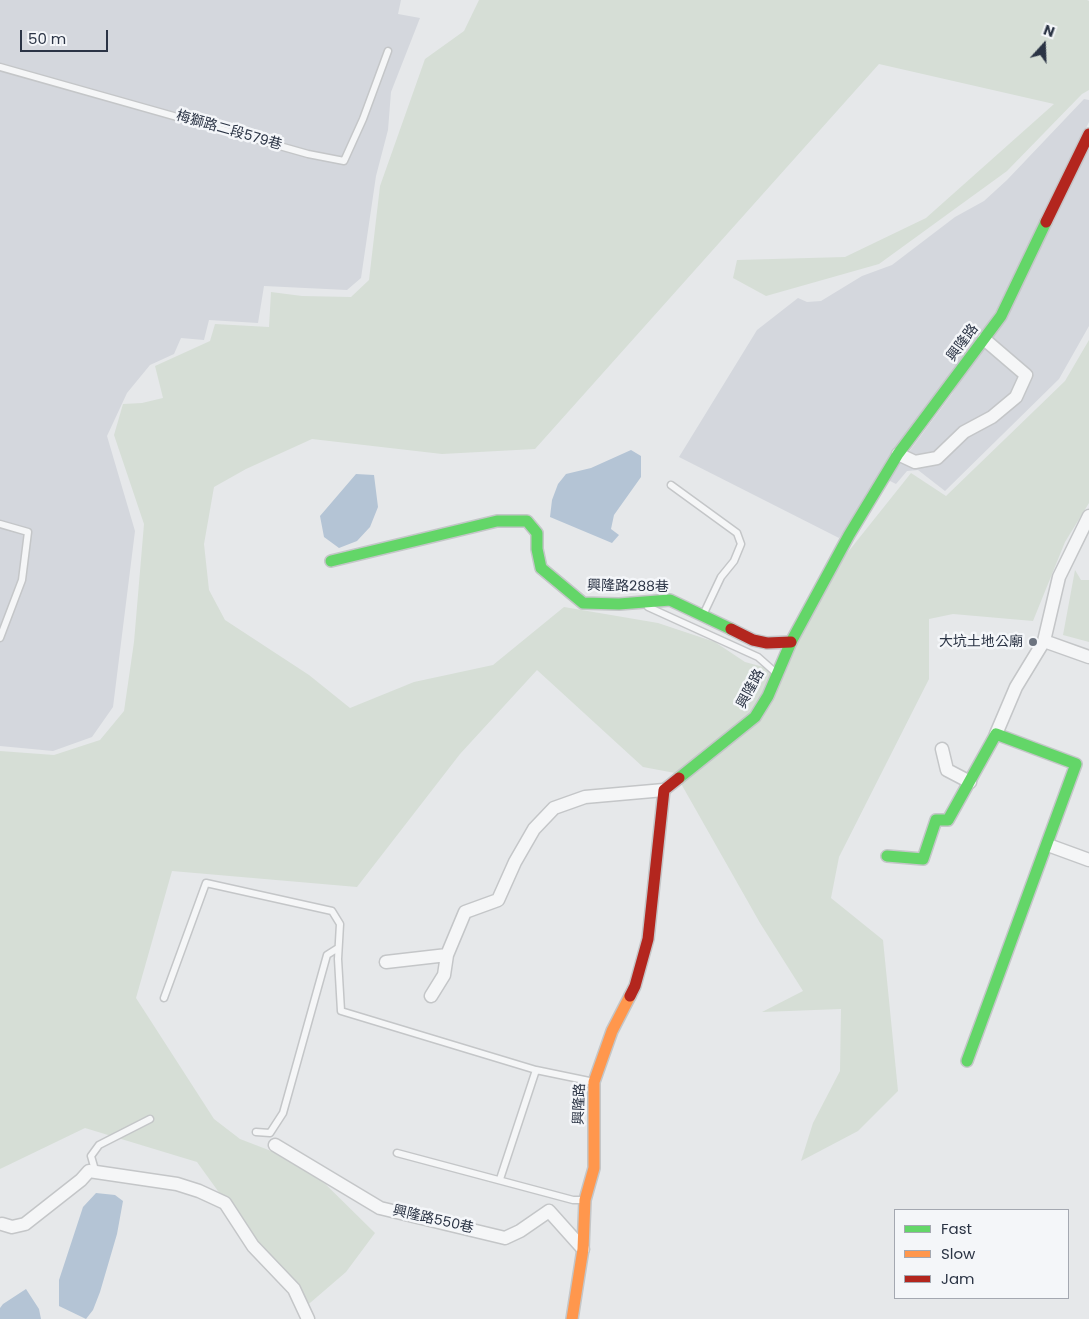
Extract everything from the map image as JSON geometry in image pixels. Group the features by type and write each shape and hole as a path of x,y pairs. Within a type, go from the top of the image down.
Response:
{"street":[{"name":"興隆路","path":"577,1317 585,1200 594,1168 594,1082 612,1031 635,986 648,939 664,790 756,717 768,696 791,642 849,535 898,454 1001,316 1089,134"},
{"path":"898,454 915,462 938,458 964,432 992,417 1016,397 1026,375 984,339"},
{"path":"886,856 923,859 936,820 948,820 996,734 1016,687 1044,641 1058,577 1089,516"},
{"name":"興隆路288巷","path":"331,561 497,521 527,521 537,533 538,555 541,568 564,589 583,602 670,600 753,640 767,643 791,642"},
{"path":"1044,641 1089,657"},
{"path":"967,1061 1076,764 996,734"},
{"path":"942,749 947,770 970,782"},
{"path":"431,996 444,975 447,955 465,912 498,900 515,862 534,829 554,808 584,797 664,790"},
{"path":"1048,844 1089,860"},
{"path":"386,962 447,955"},
{"name":"興隆路550巷","path":"275,1146 380,1208 505,1238 520,1231 549,1212 583,1249"},
{"path":"2,1224 12,1227 25,1224 90,1171 95,1170 177,1184 200,1191 225,1203 253,1246 294,1289 308,1319"}],"lane":[{"name":"梅獅路二段579巷","path":"0,67 308,154 344,161 363,118 388,51"},
{"path":"671,485 737,533 741,544 734,561 721,577 702,616"},
{"path":"0,524 28,532 22,580 0,638"},
{"path":"638,602 758,657 777,674"},
{"path":"164,998 206,883 332,911 340,924 338,948 341,1011 536,1070 594,1082"},
{"path":"256,1132 270,1133 283,1113 328,955 338,948"},
{"path":"500,1179 536,1070"},
{"path":"95,1170 92,1156 99,1145 150,1119"},
{"path":"397,1153 573,1200 585,1200"}],"shaded area":[{"path":"0,0 401,0 398,14 420,18 391,92 388,130 376,176 361,278 347,290 264,286 258,323 209,320 204,340 181,338 174,354 150,365 127,393 107,436 135,531 113,707 92,737 53,751 0,746"},
{"path":"479,0 1087,0 1089,1 1089,90 1082,94 1007,171 879,264 766,296 733,278 737,260 845,257 926,218 1054,104 879,64 535,449 442,454 312,439 246,469 214,487 204,544 209,590 225,620 309,675 350,708 414,682 493,665 564,607 658,623 715,642 745,662 782,672 840,562 911,473 946,496 1065,381 1089,340 1089,503 1065,542 1033,621 953,614 929,619 929,679 839,857 831,898 883,940 898,1091 858,1131 801,1161 813,1123 840,1071 841,1009 762,1012 803,991 760,923 675,773 643,767 537,670 460,754 357,887 172,871 136,998 214,1119 240,1139 305,1164 375,1233 346,1272 303,1309 197,1162 85,1128 0,1169 0,751 54,755 100,740 124,711 134,642 144,524 114,435 123,404 142,403 163,398 155,366 210,341 215,324 269,327 271,292 302,296 351,297 369,280 380,186 425,59 464,31"},
{"path":"1084,99 1089,100 1089,122 996,311 839,538 679,457 757,330 798,298 807,302 821,301 862,276 892,265 955,217 984,201 1007,180"},
{"path":"1089,150 1089,326 1059,379 945,491 918,470 907,471 896,484 888,480 952,394"},
{"path":"1075,570 1081,580 1089,580 1089,642 1063,635"}],"water":[{"path":"631,450 641,456 641,477 614,515 611,529 619,535 612,543 550,517 552,500 558,484 566,474 591,468"},
{"path":"356,474 374,475 378,507 370,527 357,541 339,548 324,537 320,516"},
{"path":"96,1193 115,1195 123,1201 117,1234 100,1292 93,1310 86,1319 59,1306 59,1280 83,1207"},
{"path":"26,1289 39,1309 41,1319 0,1319 0,1308 3,1304"}],"traffic: fast":[{"path":"679,778 755,717 768,696 791,642 849,535 898,454 1001,316 1046,222"},
{"path":"331,561 497,521 527,521 537,533 537,549 541,568 583,603 619,604 670,600 731,629"},
{"path":"887,856 923,859 936,820 948,820 996,734 1076,764 967,1061"}],"traffic: slow":[{"path":"572,1319 583,1249 585,1200 594,1168 594,1082 612,1031 630,996"}],"traffic: jam":[{"path":"1046,222 1089,134"},
{"path":"731,629 753,640 767,643 791,642"},
{"path":"630,996 635,986 648,939 664,790 679,778"}],"place":[{"name":"大坑土地公廟","path":"1033,642"}]}
